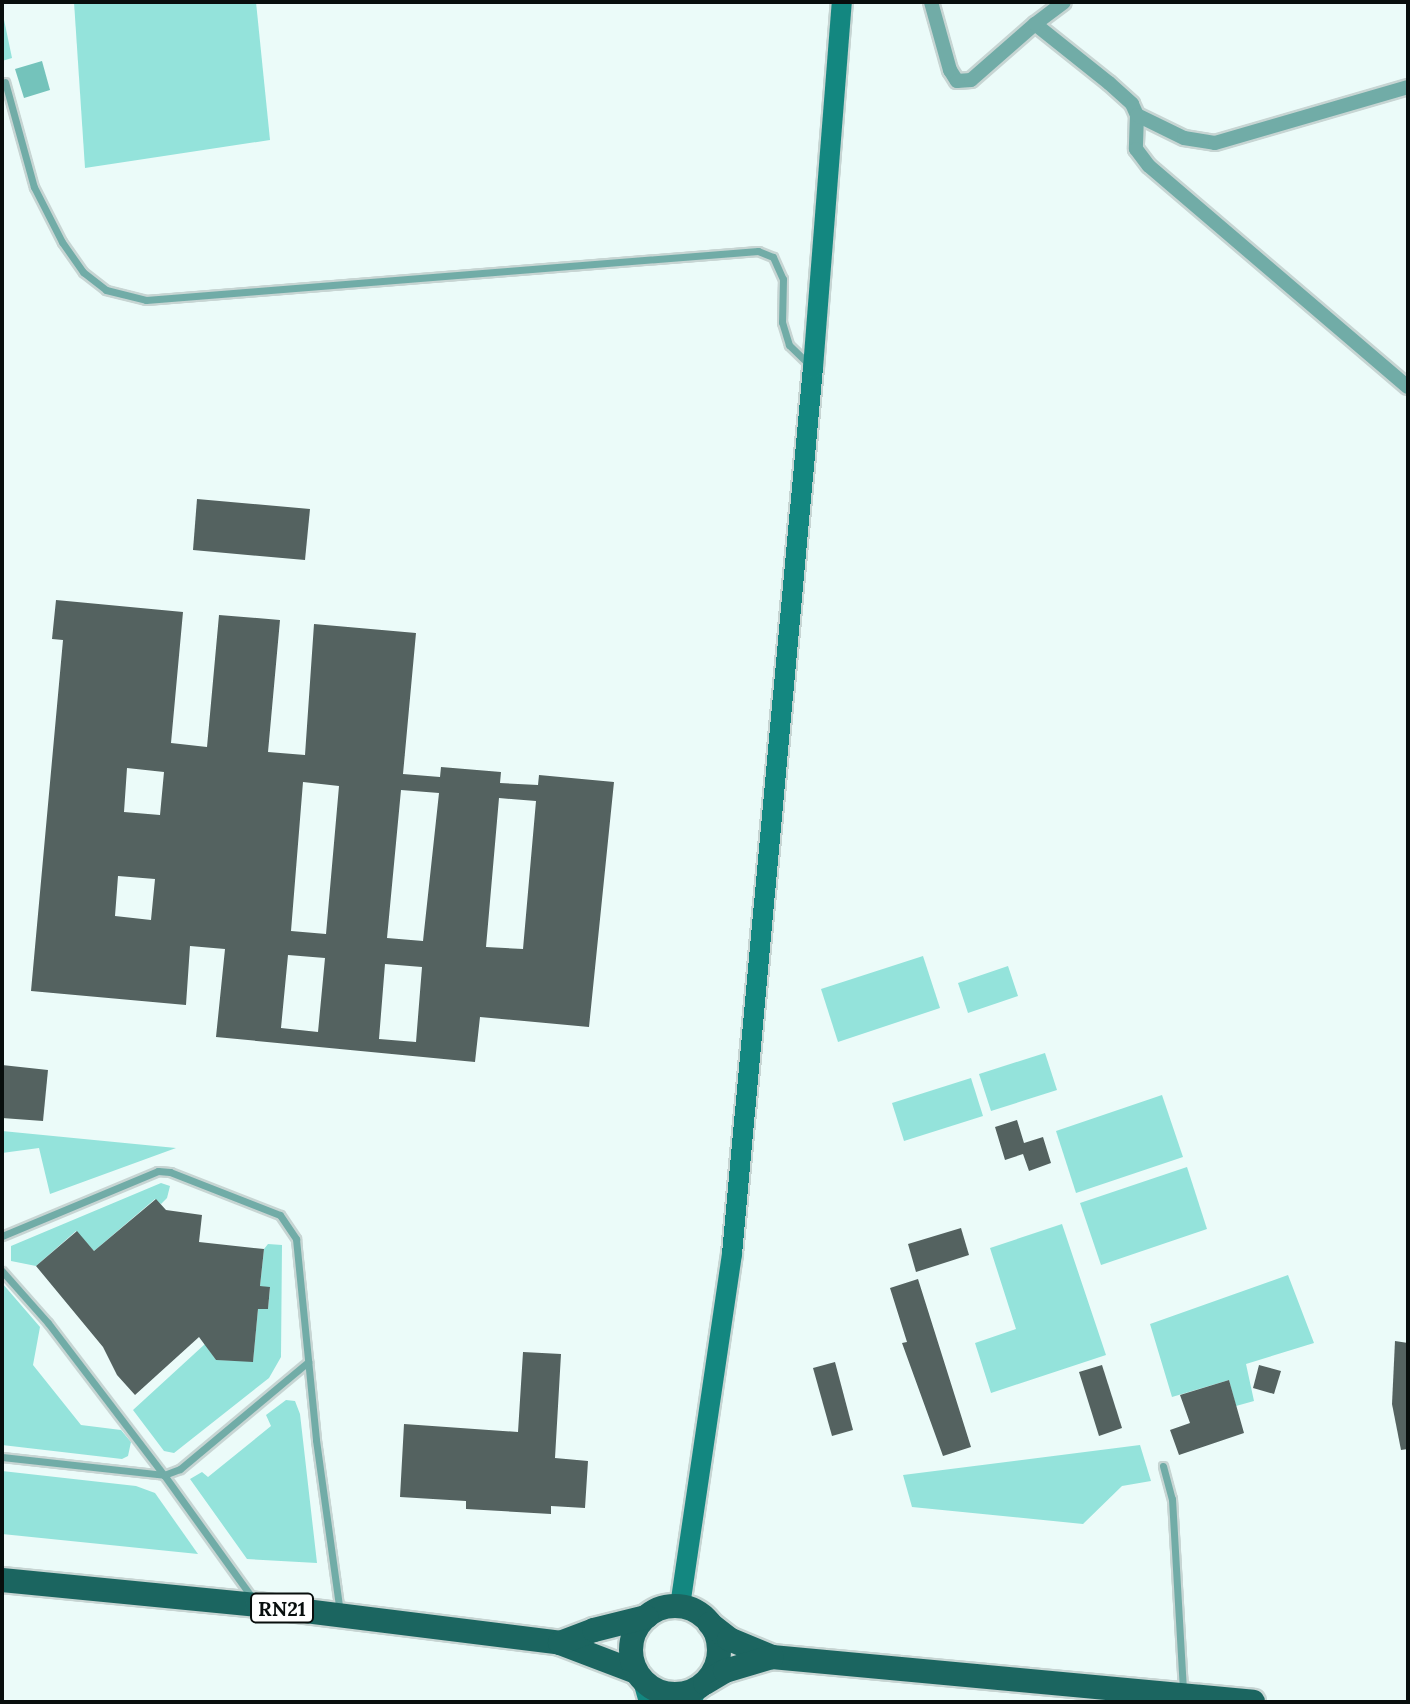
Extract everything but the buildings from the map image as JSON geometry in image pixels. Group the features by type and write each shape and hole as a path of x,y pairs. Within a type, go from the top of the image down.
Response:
{"main road":[{"name":"RN21","path":"2,1580 257,1605 560,1643 643,1685 675,1695 698,1691 725,1671 772,1657"},
{"name":"RN21","path":"560,1643 594,1630 646,1617 662,1608 680,1606 696,1612 729,1639 772,1657 1072,1693 1183,1694 1250,1702"},
{"path":"643,1685 631,1656 632,1639 646,1617"},
{"path":"698,1691 714,1670 719,1654 710,1624"}],"street":[{"path":"680,1606 732,1254 813,368 842,2"},
{"path":"931,2 950,70 957,81 971,80 1064,2"},
{"path":"1035,24 1132,104 1137,115 1136,149 1149,166 1408,387"},
{"path":"1137,115 1184,138 1215,143 1408,87"}],"lane":[{"path":"5,82 34,187 62,242 83,272 106,290 146,300 758,251 773,257 783,279 782,322 789,345 813,368"},
{"path":"2,1236 158,1171 170,1172 280,1215 296,1239 340,1615"},
{"path":"2,1271 48,1323 164,1475 257,1605"},
{"path":"2,1457 164,1475 180,1469 308,1362"},
{"path":"1163,1466 1172,1499 1183,1694"}],"shaded area":[{"path":"74,2 256,2 270,140 85,168"},
{"path":"2,10 12,58 2,61"},
{"path":"42,61 50,90 24,98 15,69"},
{"path":"923,956 940,1008 838,1042 821,989"},
{"path":"1008,966 1018,996 968,1013 958,983"},
{"path":"1045,1053 1057,1090 991,1111 979,1074"},
{"path":"971,1078 983,1116 904,1141 892,1103"},
{"path":"1162,1095 1183,1157 1076,1193 1056,1131"},
{"path":"2,1131 176,1148 50,1194 39,1148 2,1153"},
{"path":"1187,1167 1207,1229 1101,1265 1080,1203"},
{"path":"161,1183 170,1186 167,1198 161,1204 155,1199 94,1251 76,1231 36,1266 11,1261 11,1246"},
{"path":"1062,1224 1106,1355 991,1393 975,1343 1016,1329 990,1248"},
{"path":"268,1244 282,1245 281,1357 269,1378 174,1453 164,1451 133,1410 205,1344 216,1360 253,1361 258,1309 268,1309 270,1288 260,1286 264,1249"},
{"path":"1288,1275 1314,1343 1246,1364 1254,1401 1236,1406 1229,1380 1172,1397 1150,1324"},
{"path":"2,1283 40,1327 33,1365 81,1425 121,1430 131,1442 128,1456 122,1459 2,1445"},
{"path":"286,1400 295,1401 300,1414 317,1563 247,1559 190,1479 202,1472 208,1477 271,1426 266,1415"},
{"path":"1140,1445 1151,1481 1122,1486 1083,1524 912,1507 903,1475"},
{"path":"2,1471 136,1486 155,1493 198,1554 2,1534"}]}
